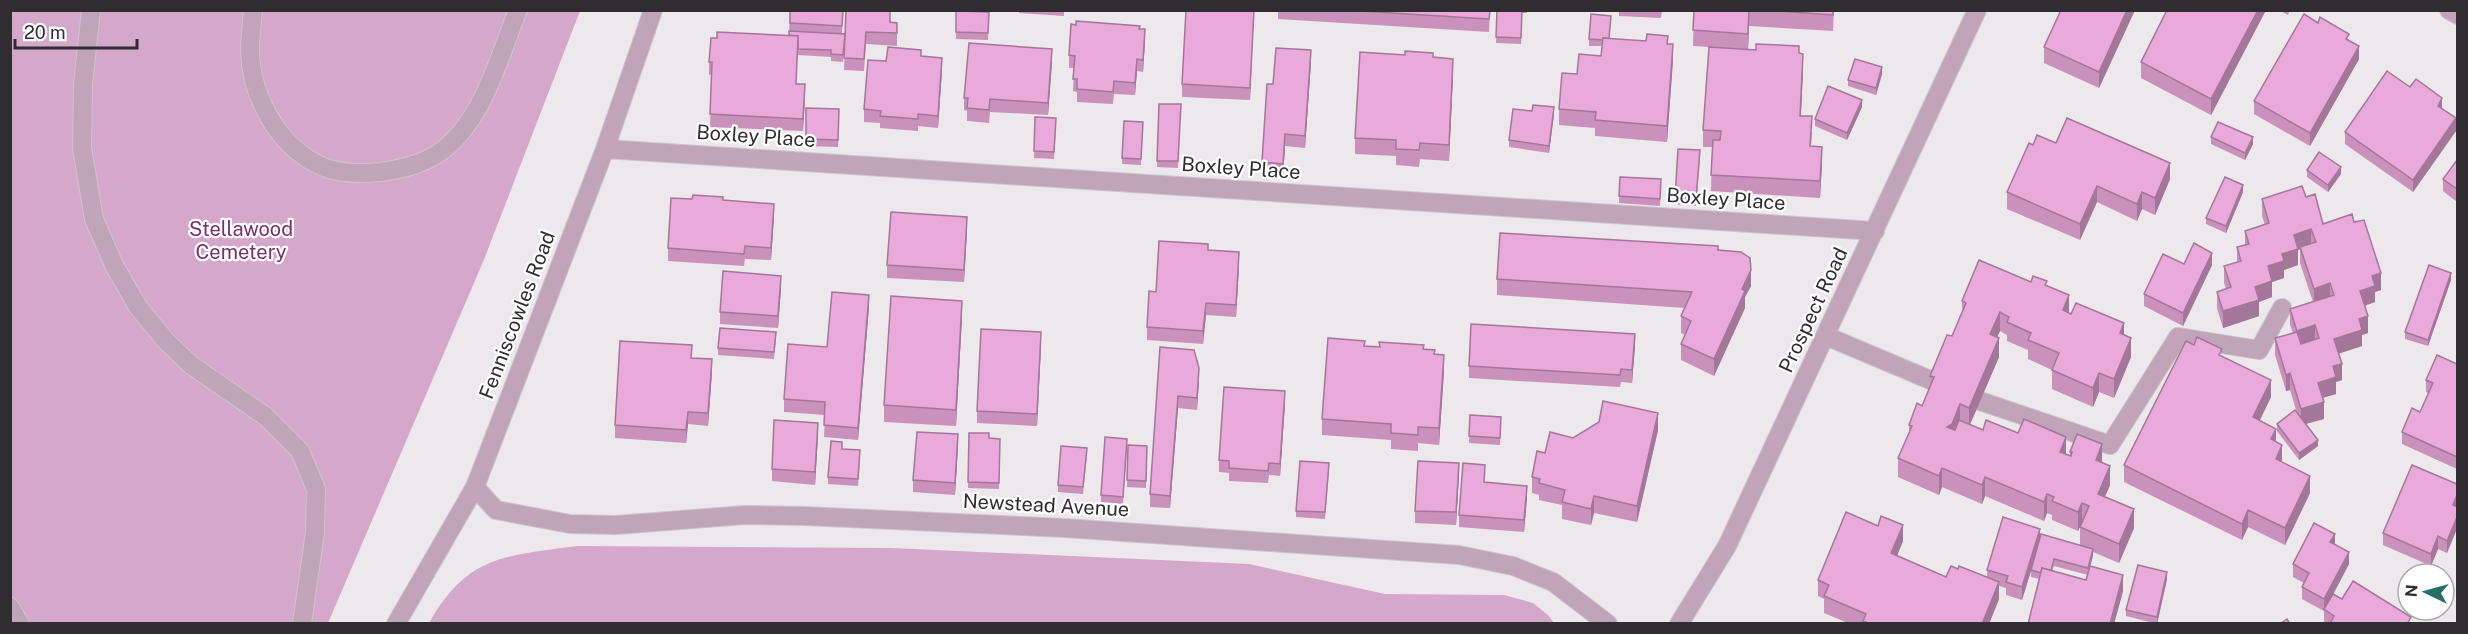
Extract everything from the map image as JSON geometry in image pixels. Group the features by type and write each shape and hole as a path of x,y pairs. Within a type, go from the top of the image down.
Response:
{"street":[{"path":"91,10 83,84 82,148 94,219 114,265 138,308 166,341 191,365 265,416 300,451 316,489 315,532 302,624"},
{"path":"253,10 250,53 259,99 281,135 317,165 363,174 407,168 443,150 467,125 486,90 518,10"},
{"name":"Fenniscowles Road","path":"396,624 475,487 604,148 653,10"},
{"name":"Prospect Road","path":"1679,624 1727,546 1977,10"},
{"path":"2449,10 2457,15"},
{"name":"Boxley Place","path":"604,148 1875,231"},
{"path":"1980,401 2110,445 2178,338 2259,350 2282,308"},
{"path":"1826,336 1935,382"},
{"name":"Newstead Avenue","path":"475,487 496,510 570,524 616,525 745,515 804,516 1065,528 1460,555 1513,566 1553,582 1608,624"},
{"path":"10,607 20,624"}],"green space":[{"name":"Stellawood Cemetery","path":"10,11 580,11 483,262 328,623 11,623"},
{"path":"578,546 891,548 1249,564 1385,594 1504,595 1533,603 1554,623 429,623 459,583 474,571 491,562"}],"building":[{"path":"790,10 843,10 842,26 790,23"},
{"path":"846,10 890,10 890,22 897,23 897,33 866,32 864,59 844,58"},
{"path":"1186,10 1254,10 1250,88 1182,84"},
{"path":"1344,10 1490,10 1489,19"},
{"path":"1497,10 1522,11 1521,38 1496,37"},
{"path":"1694,10 1749,10 1748,34 1693,30"},
{"path":"1763,10 1833,10 1833,15"},
{"path":"2061,10 2127,10 2099,72 2044,47"},
{"path":"2167,10 2258,10 2211,99 2141,62"},
{"path":"956,11 989,12 988,33 956,32"},
{"path":"1591,14 1611,16 1609,38 1589,39"},
{"path":"2304,14 2318,23 2320,17 2349,34 2346,39 2359,46 2310,133 2254,101"},
{"path":"1076,21 1140,26 1139,29 1145,29 1143,60 1137,59 1135,83 1114,81 1113,92 1077,89 1077,79 1073,79 1075,56 1069,55 1071,24 1076,25"},
{"path":"789,31 845,34 843,55 831,54 831,50 798,49 798,36 789,35"},
{"path":"717,32 798,36 796,84 805,84 803,119 710,114 711,38 717,38"},
{"path":"1647,34 1668,36 1667,44 1673,44 1667,126 1595,120 1596,112 1559,109 1562,73 1577,74 1579,54 1601,56 1603,38 1646,41"},
{"path":"969,43 1052,49 1048,103 990,99 989,110 967,108 968,98 964,98"},
{"path":"1756,44 1799,46 1799,53 1803,54 1800,116 1812,116 1810,146 1822,147 1820,181 1711,175 1713,140 1720,140 1721,131 1703,130 1709,47 1756,50"},
{"path":"888,47 921,50 921,56 942,58 938,116 918,114 918,119 880,116 881,111 864,109 868,60 886,61"},
{"path":"1276,48 1311,50 1305,136 1285,134 1283,164 1262,162 1267,84 1273,84"},
{"path":"1405,51 1433,53 1433,57 1453,59 1449,145 1420,143 1419,150 1396,149 1396,140 1355,138 1360,52 1405,55"},
{"path":"1855,59 1882,67 1876,88 1848,80"},
{"path":"2387,71 2410,87 2416,79 2442,98 2438,106 2456,118 2413,180 2345,132"},
{"path":"1828,86 1862,100 1847,133 1815,119"},
{"path":"1159,104 1181,104 1178,161 1157,161"},
{"path":"1533,105 1554,107 1549,146 1509,140 1513,109 1532,111"},
{"path":"806,108 839,109 838,140 806,139"},
{"path":"1035,117 1056,118 1054,152 1034,151"},
{"path":"2067,118 2170,163 2155,198 2142,192 2137,204 2097,186 2080,224 2007,192 2029,143 2033,145 2037,135 2056,143"},
{"path":"1124,121 1143,122 1141,159 1122,158"},
{"path":"2218,122 2253,137 2245,153 2211,137"},
{"path":"1678,149 1700,150 1696,199 1675,197"},
{"path":"2319,152 2341,167 2328,185 2307,170"},
{"path":"2457,160 2457,189 2443,179"},
{"path":"1620,177 1661,179 1660,199 1619,196"},
{"path":"2225,177 2243,185 2226,226 2206,218"},
{"path":"2302,186 2306,197 2315,194 2323,224 2352,214 2354,222 2364,220 2381,273 2372,276 2375,286 2360,291 2368,316 2359,319 2362,330 2334,339 2342,364 2333,366 2336,377 2318,383 2324,402 2301,409 2290,373 2286,375 2275,338 2297,332 2301,344 2319,338 2315,325 2297,331 2290,309 2334,295 2330,283 2314,289 2300,247 2316,242 2311,229 2294,235 2298,249 2282,254 2284,261 2268,266 2272,281 2255,287 2259,300 2223,311 2217,292 2231,287 2224,266 2241,261 2237,247 2249,244 2245,231 2269,223 2262,199"},
{"path":"693,195 774,204 771,248 745,246 744,254 668,248 671,198 692,199"},
{"path":"891,212 967,217 964,270 887,265"},
{"path":"1500,233 1718,246 1718,250 1741,252 1750,258 1751,270 1742,289 1745,291 1714,359 1681,344 1691,321 1681,316 1692,292 1497,279"},
{"path":"1159,241 1208,244 1208,250 1239,252 1236,305 1206,303 1203,331 1147,327 1149,291 1156,292"},
{"path":"2194,243 2212,253 2183,313 2144,294 2163,254 2184,264"},
{"path":"1979,260 2031,282 2033,276 2047,281 2045,285 2069,295 2063,310 2071,314 2076,303 2124,323 2120,333 2131,338 2114,379 2099,373 2093,388 2052,370 2059,353 2028,340 2031,333 2007,322 2009,317 2000,312 1990,334 1999,338 1969,408 1960,404 1952,424 1947,427 1955,430 1959,420 1983,430 1986,420 2018,433 2024,419 2066,437 2060,452 2071,456 2072,452 2070,452 2077,434 2102,444 2096,460 2110,466 2098,494 2134,509 2119,544 2080,527 2089,506 2082,503 2078,512 2052,501 2054,497 2047,494 2044,502 1985,477 1982,485 1942,468 1939,476 1898,458 1912,426 1909,425 1917,403 1922,406 1934,377 1930,376 1947,335 1952,336 1966,303 1962,301"},
{"path":"2429,265 2451,273 2428,340 2405,332"},
{"path":"723,271 781,276 778,316 720,312"},
{"path":"832,292 869,295 858,428 824,425 825,402 784,399 788,344 827,347"},
{"path":"891,296 962,301 956,410 884,405"},
{"path":"1471,324 1635,334 1632,370 1621,369 1620,375 1469,366"},
{"path":"720,328 776,332 774,352 718,348"},
{"path":"981,329 1041,332 1037,414 977,411"},
{"path":"2197,337 2222,349 2219,355 2271,380 2253,417 2276,429 2271,439 2282,445 2276,459 2310,476 2285,528 2248,510 2242,524 2124,465 2186,341 2194,345"},
{"path":"1328,338 1365,341 1364,346 1380,347 1379,342 1424,345 1423,349 1435,350 1434,354 1444,355 1439,428 1418,427 1418,435 1391,433 1391,424 1322,419"},
{"path":"620,341 692,345 691,358 712,359 708,413 688,412 686,430 615,425"},
{"path":"1160,347 1194,350 1199,368 1197,398 1178,396 1170,496 1150,494"},
{"path":"2437,355 2457,364 2457,457 2402,432 2412,408 2420,412 2433,383 2426,380"},
{"path":"1224,387 1285,391 1280,464 1269,463 1268,471 1229,468 1229,461 1219,460"},
{"path":"1603,401 1658,413 1637,506 1594,496 1591,509 1562,502 1565,490 1539,483 1540,479 1532,477 1537,451 1545,453 1550,432 1573,438 1599,422"},
{"path":"2295,410 2318,440 2299,453 2277,424"},
{"path":"1470,415 1501,417 1500,438 1469,436"},
{"path":"774,420 818,423 815,472 772,469"},
{"path":"917,432 958,434 955,483 913,480"},
{"path":"969,433 989,433 989,438 1000,439 999,483 968,482"},
{"path":"1105,437 1127,439 1123,497 1101,495"},
{"path":"831,441 842,442 842,449 860,450 858,479 828,477"},
{"path":"1128,445 1147,446 1146,481 1127,480"},
{"path":"1061,446 1087,448 1083,487 1058,485"},
{"path":"1300,461 1329,463 1325,512 1296,511"},
{"path":"1418,461 1459,463 1456,512 1415,511"},
{"path":"1463,463 1485,465 1484,482 1527,486 1524,520 1459,515"},
{"path":"2412,465 2457,484 2457,495 2453,505 2457,507 2457,517 2447,541 2438,536 2431,554 2383,533"},
{"path":"1846,512 1878,526 1881,516 1903,525 1891,553 1946,577 1951,566 1958,569 1959,566 1999,582 1982,624 1871,624 1863,621 1866,614 1824,596 1829,585 1818,580"},
{"path":"2003,517 2040,529 2022,587 2006,582 2008,576 1987,570"},
{"path":"2314,523 2335,534 2330,542 2349,552 2324,599 2302,587 2309,573 2293,564"},
{"path":"2041,534 2093,549 2088,568 2054,559 2051,571 2042,568 2041,573 2031,570"},
{"path":"2138,565 2167,572 2157,617 2126,610"},
{"path":"2090,566 2123,575 2110,624 2028,624 2042,568 2086,580"},
{"path":"2353,581 2396,608 2396,622 2408,622 2407,624 2330,624 2334,616 2324,609 2333,594 2342,599"},
{"path":"2287,619 2290,624 2280,624"}]}
